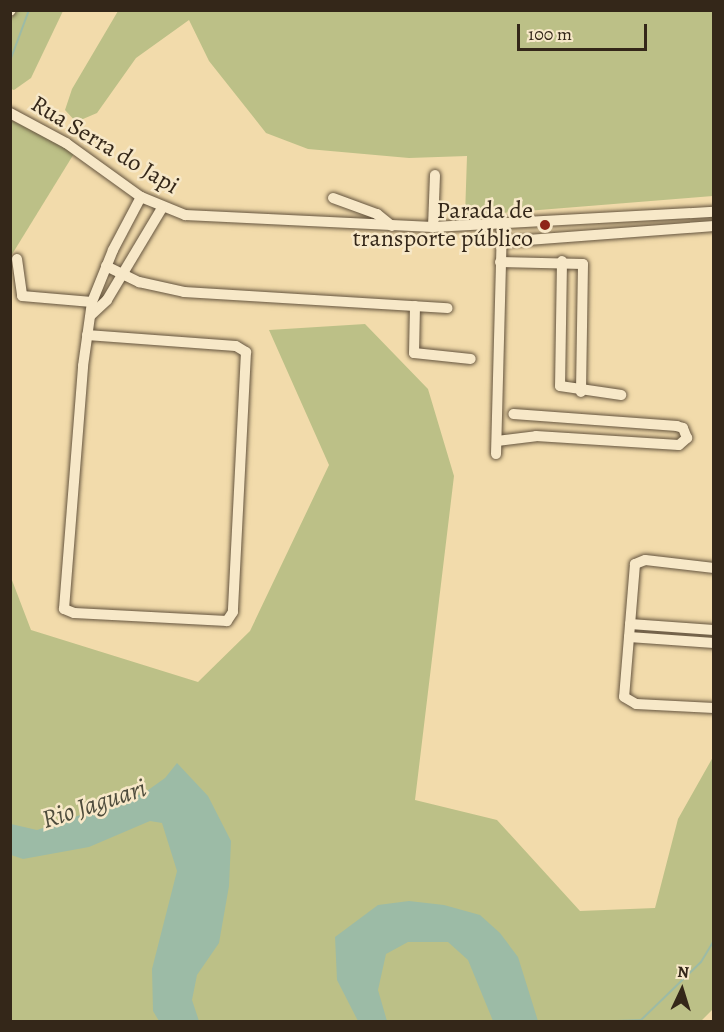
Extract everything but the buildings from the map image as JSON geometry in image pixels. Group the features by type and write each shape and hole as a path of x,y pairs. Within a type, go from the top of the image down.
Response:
{"street":[{"name":"Rua Serra do Japi","path":"10,113 66,143 141,197 177,213 433,227 502,226 714,212"},
{"path":"433,227 435,175"},
{"path":"87,335 236,346 246,352 233,612 227,621 74,614 64,609 87,335 92,302 106,266 141,197"},
{"path":"333,198 377,214 392,226"},
{"path":"91,315 107,300 162,208"},
{"path":"496,454 502,226"},
{"path":"501,242 714,226"},
{"path":"17,259 22,296 92,302"},
{"path":"500,262 562,261 583,264 581,392"},
{"path":"562,261 558,382 562,389 621,395"},
{"path":"106,266 122,274 184,292 448,308"},
{"path":"415,306 414,353 471,359"},
{"path":"497,441 536,436 679,445 687,438 683,428 677,426 513,414"},
{"path":"536,436 538,416"},
{"path":"714,568 638,561 630,624 626,700 682,709 714,708"},
{"path":"630,624 714,630"},
{"path":"629,637 714,643"}],"green space":[{"path":"16,11 63,11 31,78 14,90 11,89 10,21"},
{"path":"118,11 713,11 713,196 465,216 467,156 409,158 308,149 266,133 209,61 189,20 136,58 97,113 76,122 65,110 72,89"},
{"path":"11,120 75,152 11,256"},
{"path":"365,324 428,389 454,476 415,800 497,820 580,911 655,908 678,819 713,757 713,1009 700,1022 11,1021 10,575 31,630 198,682 250,631 329,465 269,330"}],"shaded area":[{"path":"177,763 208,796 231,841 229,886 219,943 197,975 192,1000 199,1021 159,1021 153,1011 152,969 177,871 162,823 150,821 89,847 23,859 11,855 11,824 37,830 144,793 165,778"},
{"path":"409,901 444,905 480,915 500,933 518,957 538,1021 493,1021 468,960 448,942 408,942 386,954 378,990 387,1021 358,1021 337,980 335,937 378,905"}],"waterway":[{"path":"10,61 29,10"},
{"path":"593,1022 641,1020 701,962 714,940"}],"place":[{"name":"Parada de transporte público","path":"545,225"}],"water label":[{"name":"Rio Jaguari","path":"94,804"}]}
